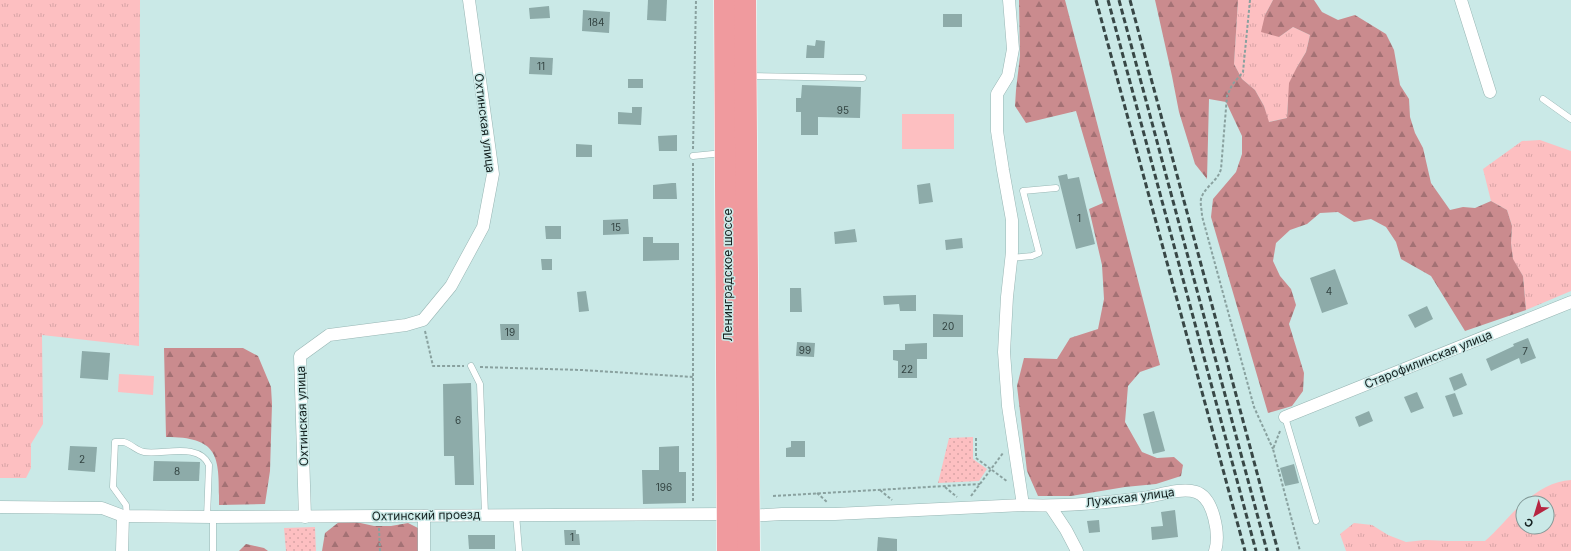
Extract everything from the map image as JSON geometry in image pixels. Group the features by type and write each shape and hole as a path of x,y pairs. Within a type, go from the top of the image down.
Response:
{"highway":[{"name":"Ленинградское шоссе","path":"725,0 727,153 739,515 749,551"},
{"name":"Ленинградское шоссе","path":"728,551 739,515 746,76 745,0"}],"street":[{"name":"Охтинская улица","path":"305,517 300,356 329,335 406,325 423,320 451,286 483,227 493,174 468,0"},
{"path":"1009,0 1013,49 1008,76 997,94 997,131 1012,220 1012,258 1006,297 1004,352 1008,406 1023,505"},
{"path":"1462,0 1490,92"},
{"name":"Старофилинская улица","path":"1285,417 1571,302"},
{"name":"Лужская улица","path":"1023,505 1050,506 1142,498 1187,490 1196,492 1204,496 1211,508 1216,532 1217,544 1215,551"},
{"name":"Охтинский проезд","path":"125,516 305,517 485,514 835,514 1023,505"},
{"path":"1050,506 1066,530 1077,551"},
{"path":"0,507 102,508 125,516 122,551"},
{"path":"424,516 424,551"}],"lane":[{"path":"746,76 863,78"},
{"path":"1543,99 1571,119"},
{"path":"693,156 727,153"},
{"path":"1012,258 1032,256 1040,253 1023,191 1056,188"},
{"path":"471,366 480,384 485,514"},
{"path":"1285,417 1316,521"},
{"path":"125,516 126,505 113,487 115,442 124,442 143,452 191,452 202,455 207,460 209,465 212,551"},
{"path":"516,514 519,551"}],"path":[{"path":"693,514 693,156 696,0"},
{"path":"1250,0 1243,72 1232,85 1227,96 1221,169 1219,175 1201,198 1201,204 1204,223 1254,407 1273,449 1300,551"},
{"path":"423,320 432,366 581,370 693,377"},
{"path":"1273,449 1285,417"},
{"path":"976,438 976,458 1009,483"},
{"path":"969,498 1004,451"},
{"path":"773,496 980,484"},
{"path":"944,486 959,499"},
{"path":"880,490 894,502"},
{"path":"817,493 828,503"},
{"path":"379,516 380,551"}],"green space":[{"path":"0,0 140,0 139,346 42,335 43,424 31,444 31,468 26,478 0,478"},
{"path":"1019,0 1065,0 1160,365 1140,372 1128,386 1125,422 1142,452 1157,458 1174,457 1183,465 1181,476 1156,484 1125,487 1071,496 1038,496 1027,471 1017,386 1024,358 1057,359 1070,338 1098,329 1104,299 1102,265 1089,209 1103,203 1076,111 1026,123 1015,106 1020,56"},
{"path":"1155,0 1238,0 1234,64 1242,79 1255,90 1264,106 1269,122 1287,118 1289,83 1306,52 1310,35 1293,27 1279,37 1261,32 1265,15 1273,0 1314,0 1322,12 1338,20 1355,15 1386,34 1394,50 1400,85 1409,99 1410,117 1415,133 1423,148 1431,183 1450,210 1463,207 1475,208 1491,201 1507,210 1512,226 1511,243 1513,259 1523,276 1526,310 1465,331 1431,276 1401,259 1396,242 1386,227 1371,219 1354,222 1338,212 1320,213 1307,224 1290,230 1276,243 1273,261 1280,276 1291,289 1296,305 1289,324 1304,373 1303,391 1292,406 1268,413 1211,217 1213,199 1236,172 1242,154 1242,136 1226,102 1209,99 1207,179 1195,164 1179,112"},
{"path":"1238,0 1273,0 1265,15 1279,37 1293,27 1310,35 1306,52 1297,67 1288,101 1287,118 1268,122 1264,106 1255,90 1242,79 1234,64"},
{"path":"902,114 954,114 954,149 902,149"},
{"path":"1540,140 1571,151 1571,291 1526,310 1523,276 1513,260 1511,243 1512,226 1507,210 1491,201 1483,169 1522,141"},
{"path":"164,348 243,348 258,356 271,387 272,404 270,471 265,504 219,505 217,463 213,453 207,446 197,441 184,438 166,437"},
{"path":"119,374 154,376 153,395 118,392"},
{"path":"973,437 973,459 987,469 979,481 938,483 949,438"},
{"path":"1571,480 1571,551 1346,551 1340,534 1354,523 1372,525 1388,535 1406,542 1425,540 1485,541 1515,510 1515,535 1555,535 1555,495 1533,495 1558,482"},
{"path":"339,522 356,522 374,526 391,526 408,523 418,528 418,551 322,551 325,533"},
{"path":"315,527 316,551 286,551 284,528"},
{"path":"246,544 264,548 268,551 239,551"}],"building":[{"path":"648,0 667,0 666,21 647,20"},
{"path":"549,6 550,18 530,19 529,8"},
{"path":"583,10 610,12 609,33 582,31"},
{"path":"943,14 962,14 962,27 943,27"},
{"path":"816,40 825,41 824,58 806,58 807,45 815,46"},
{"path":"530,57 553,58 552,75 529,74"},
{"path":"628,79 643,79 643,88 628,88"},
{"path":"802,85 861,87 860,118 818,117 818,135 801,135 801,112 796,112 796,98 801,98"},
{"path":"632,107 642,107 641,125 618,124 618,112 632,113"},
{"path":"677,135 677,151 659,151 658,136"},
{"path":"576,144 592,145 592,157 576,157"},
{"path":"1067,174 1068,179 1079,177 1095,244 1076,249 1058,176"},
{"path":"676,183 677,199 653,199 653,185"},
{"path":"930,183 933,202 919,204 917,185"},
{"path":"628,219 629,234 603,235 603,220"},
{"path":"545,226 561,226 561,239 546,239"},
{"path":"855,229 857,242 835,244 834,232"},
{"path":"643,237 653,237 653,243 679,243 679,260 643,261"},
{"path":"962,238 963,248 946,250 945,240"},
{"path":"541,259 552,259 552,270 542,270"},
{"path":"1335,269 1348,304 1322,313 1310,278"},
{"path":"790,288 801,288 802,312 790,312"},
{"path":"586,291 589,311 579,312 577,292"},
{"path":"916,295 916,311 900,311 899,304 884,305 883,296"},
{"path":"1427,306 1433,319 1415,328 1408,315"},
{"path":"933,314 963,315 963,337 933,337"},
{"path":"500,324 519,324 519,340 501,340"},
{"path":"1528,338 1536,358 1521,364 1519,358 1491,371 1486,359 1514,346 1513,344"},
{"path":"797,342 815,343 814,357 796,356"},
{"path":"927,343 927,359 917,359 917,378 898,378 898,361 893,360 893,350 905,350 905,344"},
{"path":"82,351 110,353 108,380 80,378"},
{"path":"1462,373 1467,385 1454,391 1449,378"},
{"path":"471,383 474,485 455,485 454,456 444,456 443,384"},
{"path":"1417,392 1424,408 1411,413 1404,397"},
{"path":"1455,393 1463,414 1453,417 1445,396"},
{"path":"1154,411 1165,451 1153,454 1143,414"},
{"path":"1369,411 1373,421 1359,427 1355,417"},
{"path":"791,441 805,441 805,457 786,457 786,448 791,447"},
{"path":"70,446 97,447 95,472 68,470"},
{"path":"679,446 679,472 686,472 686,503 643,504 642,470 659,470 659,447"},
{"path":"154,461 200,462 199,481 153,481"},
{"path":"1294,464 1299,483 1285,486 1280,468"},
{"path":"1175,510 1178,537 1152,540 1151,527 1163,526 1161,512"},
{"path":"1099,520 1100,532 1089,533 1087,521"},
{"path":"564,530 576,530 576,534 579,534 580,545 565,545"},
{"path":"468,535 495,535 495,549 469,549"},
{"path":"878,537 897,539 897,551 877,551"}],"railway":[{"path":"1096,0 1245,551"},
{"path":"1108,0 1256,551"},
{"path":"1119,0 1267,551"},
{"path":"1130,0 1278,551"}]}
